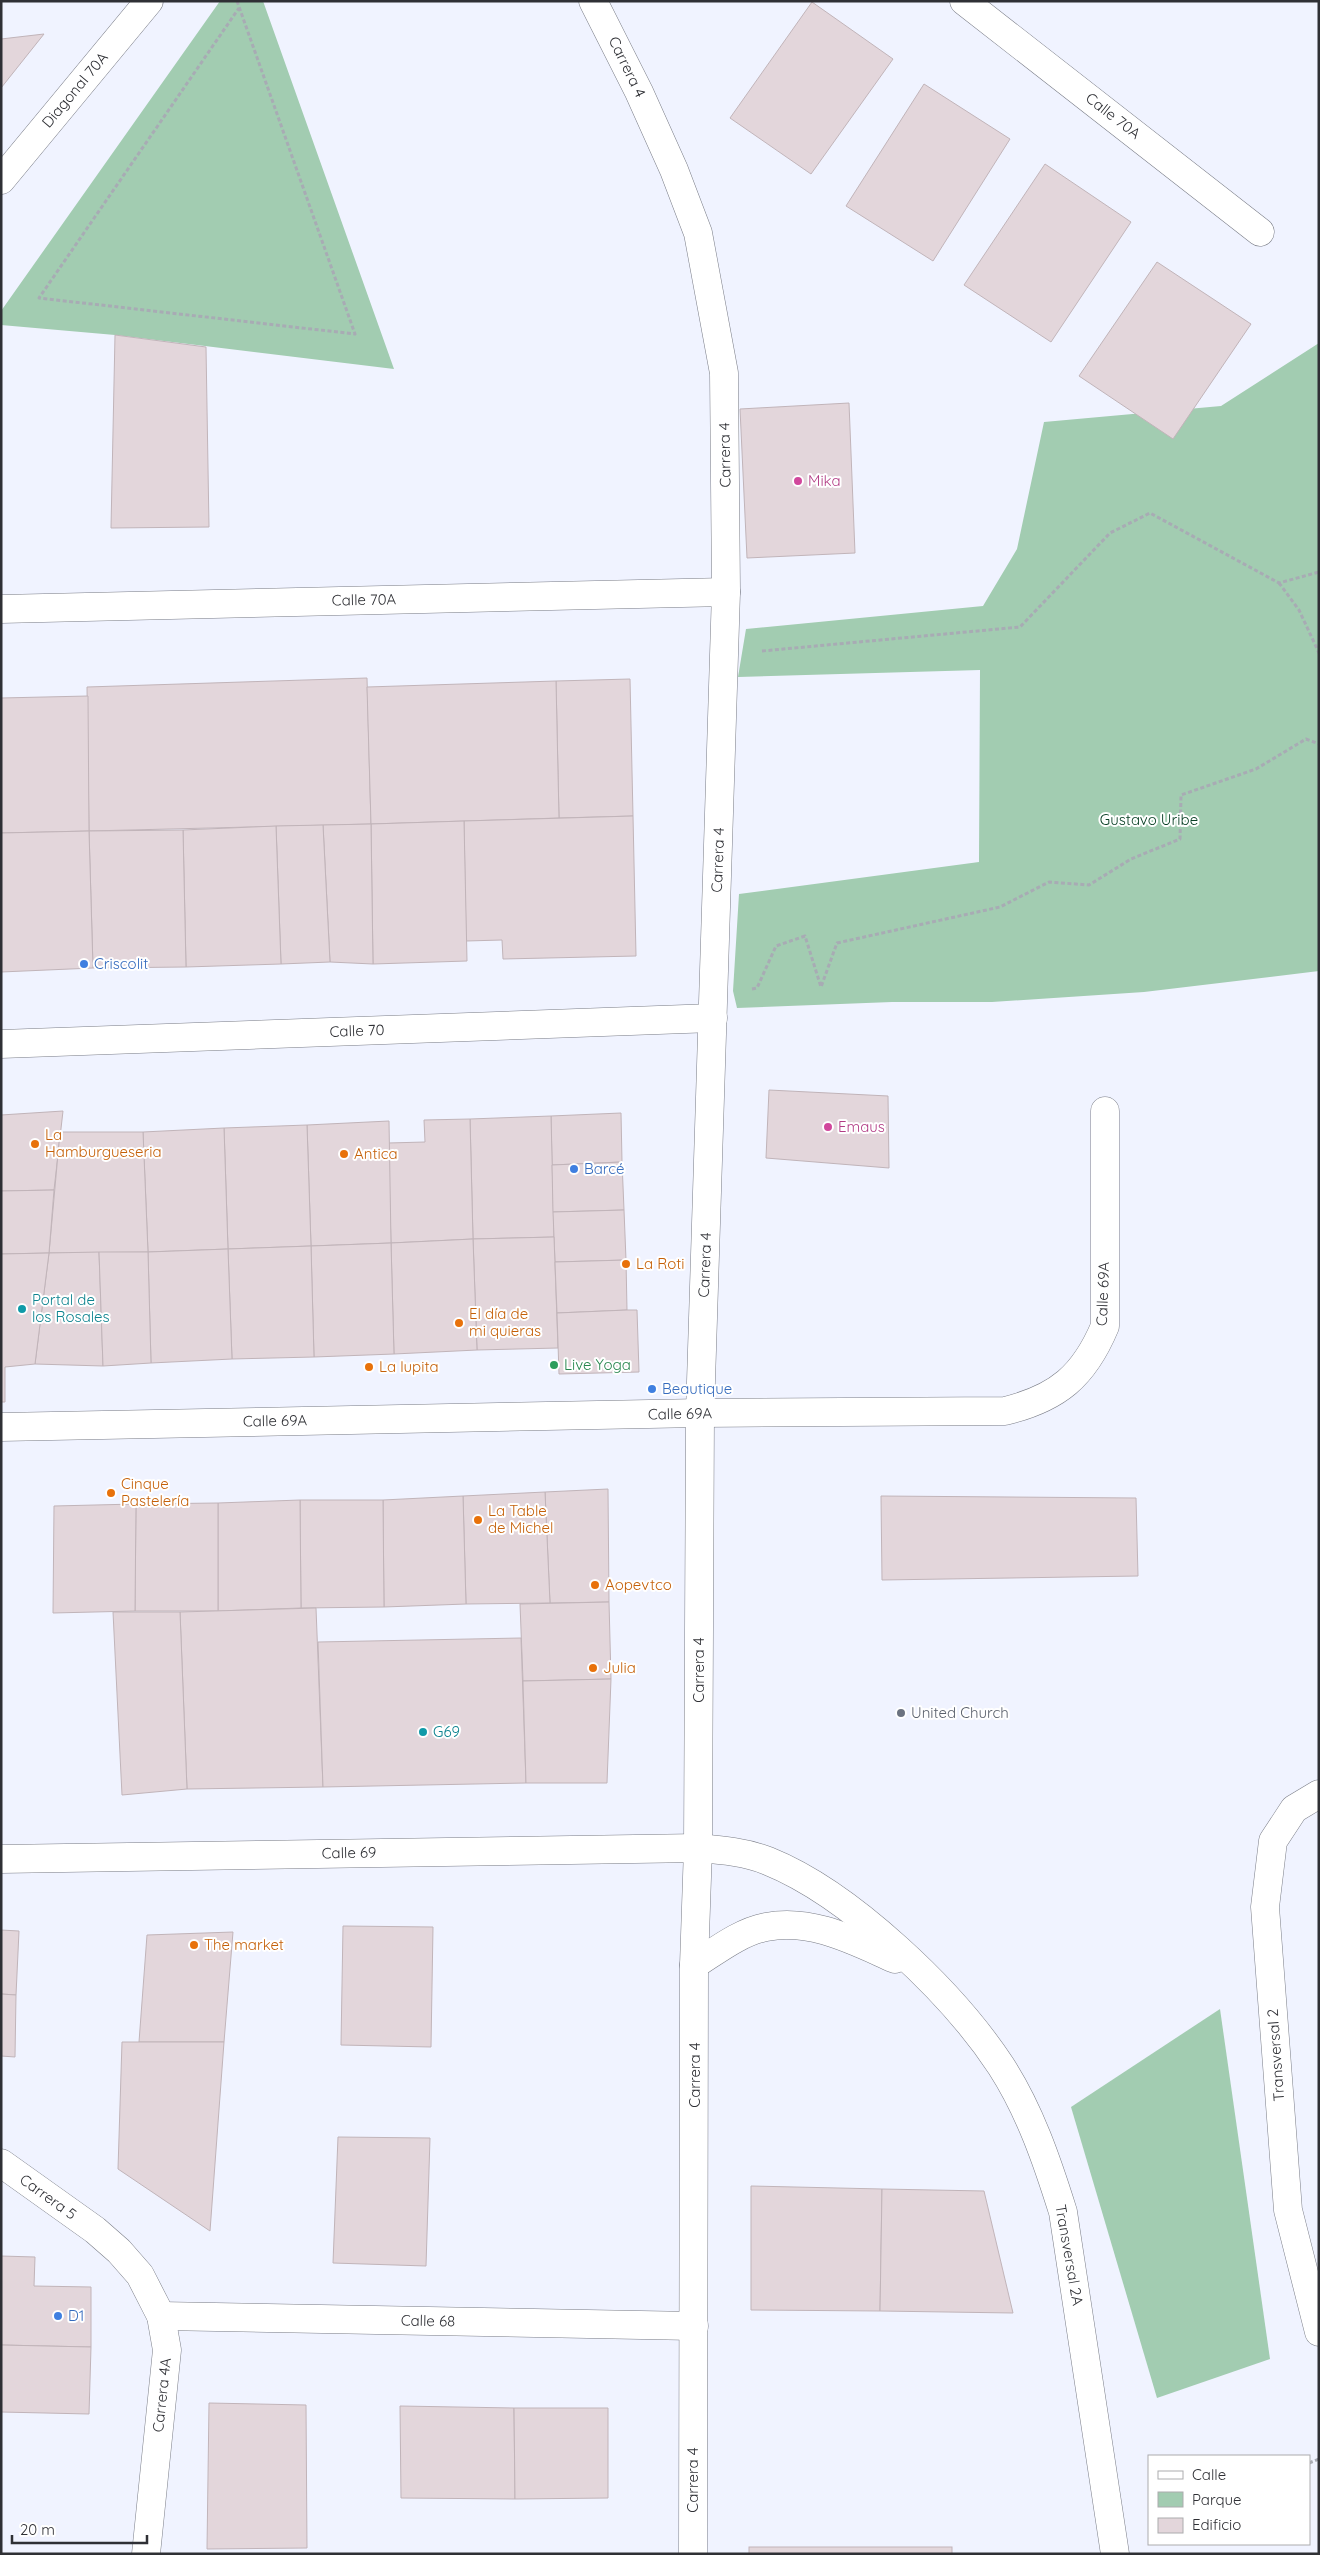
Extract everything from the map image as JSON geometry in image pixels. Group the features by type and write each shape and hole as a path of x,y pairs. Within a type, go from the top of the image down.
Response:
{"street":[{"name":"Diagonal 70A","path":"1,180 149,1"},
{"name":"Carrera 4","path":"593,1 666,152 698,233 724,373 726,592 700,1413 698,1848 694,1965 693,2554"},
{"name":"Calle 70A","path":"964,1 1260,232"},
{"name":"Calle 70A","path":"1,609 726,592"},
{"name":"Calle 70","path":"1,1044 713,1018"},
{"name":"Calle 69A","path":"1,1427 700,1413 1006,1411 1026,1406 1055,1393 1079,1373 1095,1351 1105,1326 1105,1111"},
{"name":"Transversal 2","path":"1319,1794 1294,1809 1273,1842 1265,1907 1288,2210 1319,2332"},
{"name":"Calle 69","path":"1,1858 698,1848"},
{"name":"Transversal 2A","path":"698,1848 729,1850 766,1860 797,1874 853,1912 917,1968 965,2017 1001,2067 1025,2110 1046,2157 1063,2212 1115,2554"},
{"name":"Transversal 2A","path":"694,1965 730,1942 765,1927 798,1924 832,1932 917,1968"},
{"name":"Carrera 5","path":"1,2164 94,2230"},
{"name":"Carrera 4A","path":"94,2230 119,2251 140,2275 161,2316 167,2350 146,2554"},
{"name":"Calle 68","path":"161,2316 694,2326"}],"path":[{"path":"237,1 355,334 39,298 239,8"},
{"path":"752,652 1020,627 1110,533 1150,513 1279,583 1299,610 1319,653"},
{"path":"1279,583 1319,572"},
{"path":"749,989 757,988 776,946 805,936 821,987 837,943 1000,907 1049,882 1089,885 1131,859 1180,840 1181,794 1256,769 1306,739 1319,744"}],"green space":[{"path":"220,1 263,1 394,369 115,335 1,325 1,311"},
{"name":"Gustavo Uribe","path":"1319,343 1319,971 1144,992 992,1002 892,1002 737,1008 733,991 739,894 979,862 980,670 738,677 746,629 983,606 1017,549 1044,422 1221,406"},
{"path":"1220,2009 1270,2359 1157,2398 1071,2107"}],"building":[{"path":"812,2 893,59 811,174 730,118"},
{"path":"44,34 1,88 1,39"},
{"path":"924,84 1010,139 933,261 846,206"},
{"path":"1045,164 1131,222 1051,342 964,285"},
{"path":"1157,262 1251,324 1173,439 1079,376"},
{"path":"115,335 206,347 209,527 111,528"},
{"name":"Mika","path":"849,403 855,553 747,558 740,409"},
{"path":"367,678 371,824 89,831 87,687"},
{"path":"630,679 633,816 559,818 556,681"},
{"path":"556,681 559,818 371,824 367,687"},
{"path":"88,696 89,831 1,833 1,698"},
{"path":"633,816 636,956 503,959 502,940 466,941 464,821"},
{"path":"464,821 467,961 373,964 371,824"},
{"path":"371,824 373,964 330,962 323,825"},
{"path":"323,825 330,962 281,964 276,826"},
{"path":"276,826 281,964 186,967 183,830"},
{"path":"183,830 186,967 93,968 89,831"},
{"path":"89,831 93,968 1,972 1,833"},
{"name":"Emaus","path":"769,1090 888,1096 889,1168 766,1158"},
{"path":"63,1111 54,1190 1,1191 1,1115"},
{"path":"621,1113 622,1162 552,1165 551,1116"},
{"path":"551,1116 554,1237 473,1239 470,1119"},
{"path":"470,1119 473,1239 391,1243 388,1143 425,1142 424,1120"},
{"path":"389,1121 391,1243 311,1246 307,1125"},
{"path":"307,1125 311,1246 228,1249 224,1128"},
{"path":"224,1128 228,1249 148,1252 143,1132"},
{"path":"60,1132 143,1132 148,1252 49,1253"},
{"path":"622,1162 624,1210 553,1212 552,1165"},
{"path":"54,1190 49,1253 1,1254 1,1191"},
{"path":"624,1210 626,1260 555,1262 553,1212"},
{"path":"554,1237 558,1348 477,1350 473,1239"},
{"path":"473,1239 477,1350 394,1354 391,1243"},
{"path":"391,1243 394,1354 314,1357 311,1246"},
{"path":"311,1246 314,1357 232,1359 228,1249"},
{"path":"228,1249 232,1359 151,1363 148,1252"},
{"path":"99,1252 103,1366 35,1364 49,1253"},
{"path":"99,1252 148,1252 151,1363 103,1366"},
{"name":"Portal de los Rosales","path":"49,1253 35,1364 5,1367 5,1402 1,1402 1,1254"},
{"path":"626,1260 627,1310 557,1313 555,1262"},
{"path":"637,1310 639,1372 559,1374 557,1313"},
{"path":"608,1489 609,1602 550,1603 545,1492"},
{"path":"545,1492 550,1603 466,1604 463,1496"},
{"path":"463,1496 466,1604 384,1607 383,1500"},
{"path":"881,1496 1136,1498 1138,1576 882,1580"},
{"path":"300,1500 383,1500 384,1607 301,1608"},
{"path":"300,1500 301,1608 218,1611 218,1503"},
{"path":"218,1503 218,1611 135,1611 136,1504"},
{"path":"136,1504 135,1611 53,1613 54,1506"},
{"path":"609,1602 611,1679 523,1681 520,1604"},
{"path":"316,1608 323,1787 187,1789 180,1612"},
{"path":"113,1612 180,1612 187,1789 122,1795"},
{"name":"G69","path":"521,1638 526,1783 323,1787 318,1642"},
{"path":"611,1679 607,1783 526,1783 523,1681"},
{"path":"343,1926 433,1927 431,2047 341,2045"},
{"path":"1,1930 19,1931 16,1995 1,1994"},
{"path":"233,1932 224,2042 139,2042 147,1935"},
{"path":"1,1994 16,1995 15,2057 1,2056"},
{"path":"122,2042 224,2042 210,2231 118,2169"},
{"path":"338,2137 430,2138 426,2266 333,2263"},
{"path":"751,2186 882,2189 880,2311 751,2310"},
{"path":"882,2189 984,2191 1013,2313 880,2311"},
{"path":"1,2256 35,2257 34,2286 91,2287 91,2347 1,2345"},
{"path":"1,2345 91,2347 89,2414 1,2412"},
{"path":"209,2403 306,2405 307,2548 207,2549"},
{"path":"400,2406 514,2408 515,2499 401,2498"},
{"path":"514,2408 608,2408 608,2498 515,2499"},
{"path":"749,2547 952,2547 952,2554 749,2554"}],"place":[{"name":"Mika","path":"798,481"},
{"name":"Criscolit","path":"84,964"},
{"name":"Emaus","path":"828,1127"},
{"name":"La Hamburgueseria","path":"35,1144"},
{"name":"Antica","path":"344,1154"},
{"name":"Barcé","path":"574,1169"},
{"name":"La Roti","path":"626,1264"},
{"name":"Portal de los Rosales","path":"22,1309"},
{"name":"El día de mi quieras","path":"459,1323"},
{"name":"Live Yoga","path":"554,1365"},
{"name":"La lupita","path":"369,1367"},
{"name":"Beautique","path":"652,1389"},
{"name":"Cinque Pastelería","path":"111,1493"},
{"name":"La Table de Michel","path":"478,1520"},
{"name":"Aopevtco","path":"595,1585"},
{"name":"Julia","path":"593,1668"},
{"name":"United Church","path":"901,1713"},
{"name":"G69","path":"423,1732"},
{"name":"The market","path":"194,1945"},
{"name":"D1","path":"58,2316"}]}
